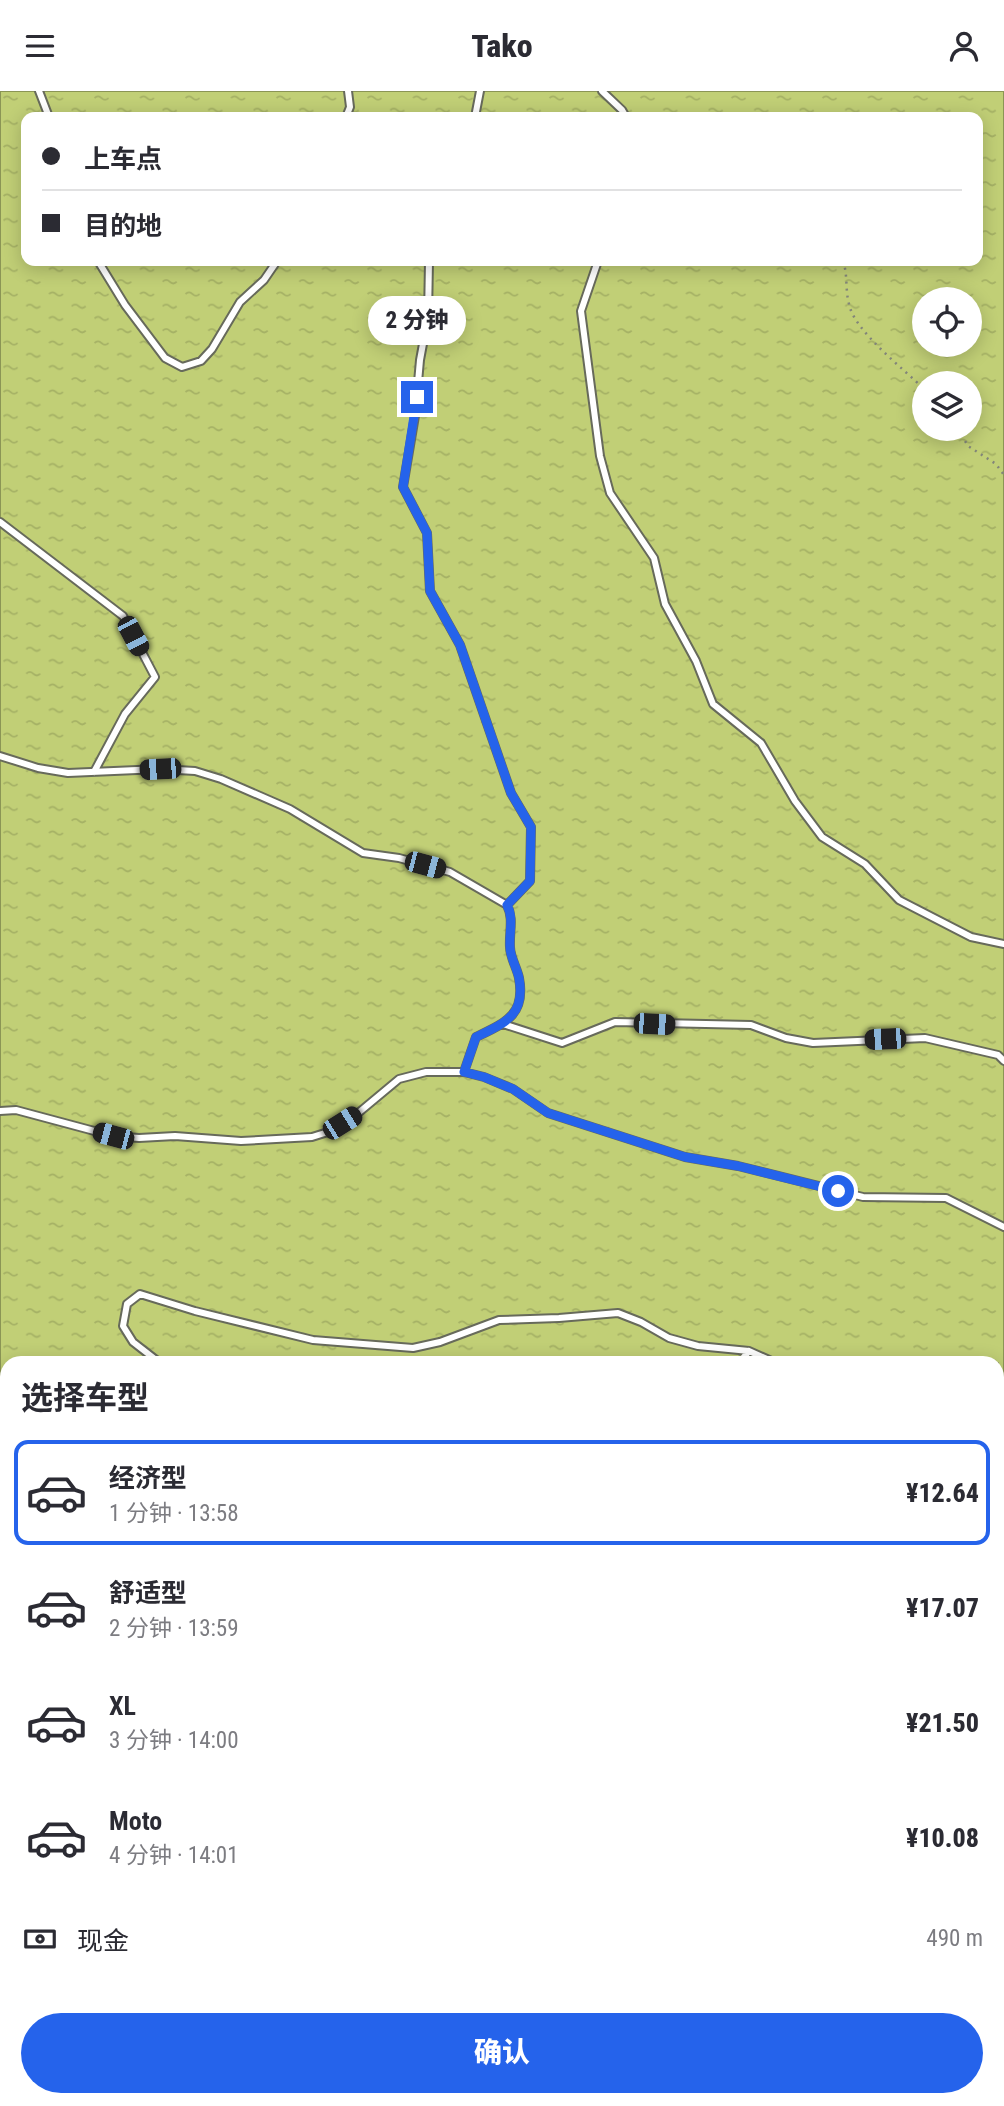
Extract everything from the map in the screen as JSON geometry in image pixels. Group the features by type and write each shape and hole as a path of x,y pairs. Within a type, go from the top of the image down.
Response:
{"lane":[{"path":"39,91 47,112"},
{"path":"348,91 348,112"},
{"path":"476,112 480,91"},
{"path":"602,91 623,112"},
{"path":"101,266 125,305 165,358 183,367 201,361 212,349 240,302 264,280 273,266"},
{"path":"429,266 428,317 419,360 415,416 403,487 427,533 430,591 460,645 511,793 531,827 530,881 507,905"},
{"path":"596,266 581,311 600,456 610,493 654,558 664,604 696,661 713,704 761,743 795,801 822,837 864,864 900,900 971,937 1004,944"},
{"path":"0,522 122,616 155,677 125,714 94,772"},
{"path":"0,756 38,768 68,773 160,769 195,771 221,779 290,809 363,853 399,857 450,872 507,905 512,931 510,948 519,978 521,1002 508,1021 476,1037 464,1072"},
{"path":"503,1024 562,1043 615,1022 751,1025 786,1038 813,1043 925,1038 998,1055 1004,1061"},
{"path":"0,1111 16,1110 113,1136 175,1136 241,1142 312,1137 328,1132 357,1114 399,1079 426,1072 464,1072 513,1089 548,1113 685,1157 738,1166 863,1197 946,1198 1004,1227"},
{"path":"151,1356 133,1342 123,1326 127,1304 140,1294 195,1311 313,1340 413,1348 440,1342 499,1320 618,1313 669,1338 698,1346 749,1351 760,1356"},
{"path":"745,1356 749,1351"}],"path":[{"path":"845,266 849,305 859,326 912,377"},
{"path":"965,441 968,446 996,464 1004,475"}],"water":[{"path":"0,91 1004,91 1004,1356 0,1356"}],"route":[{"path":"417,397 403,487 427,533 430,591 460,645 511,793 531,827 530,881 507,905 512,931 510,948 519,978 521,1002 508,1021 476,1037 464,1072 513,1089 548,1113 685,1157 738,1166 838,1191"}]}
